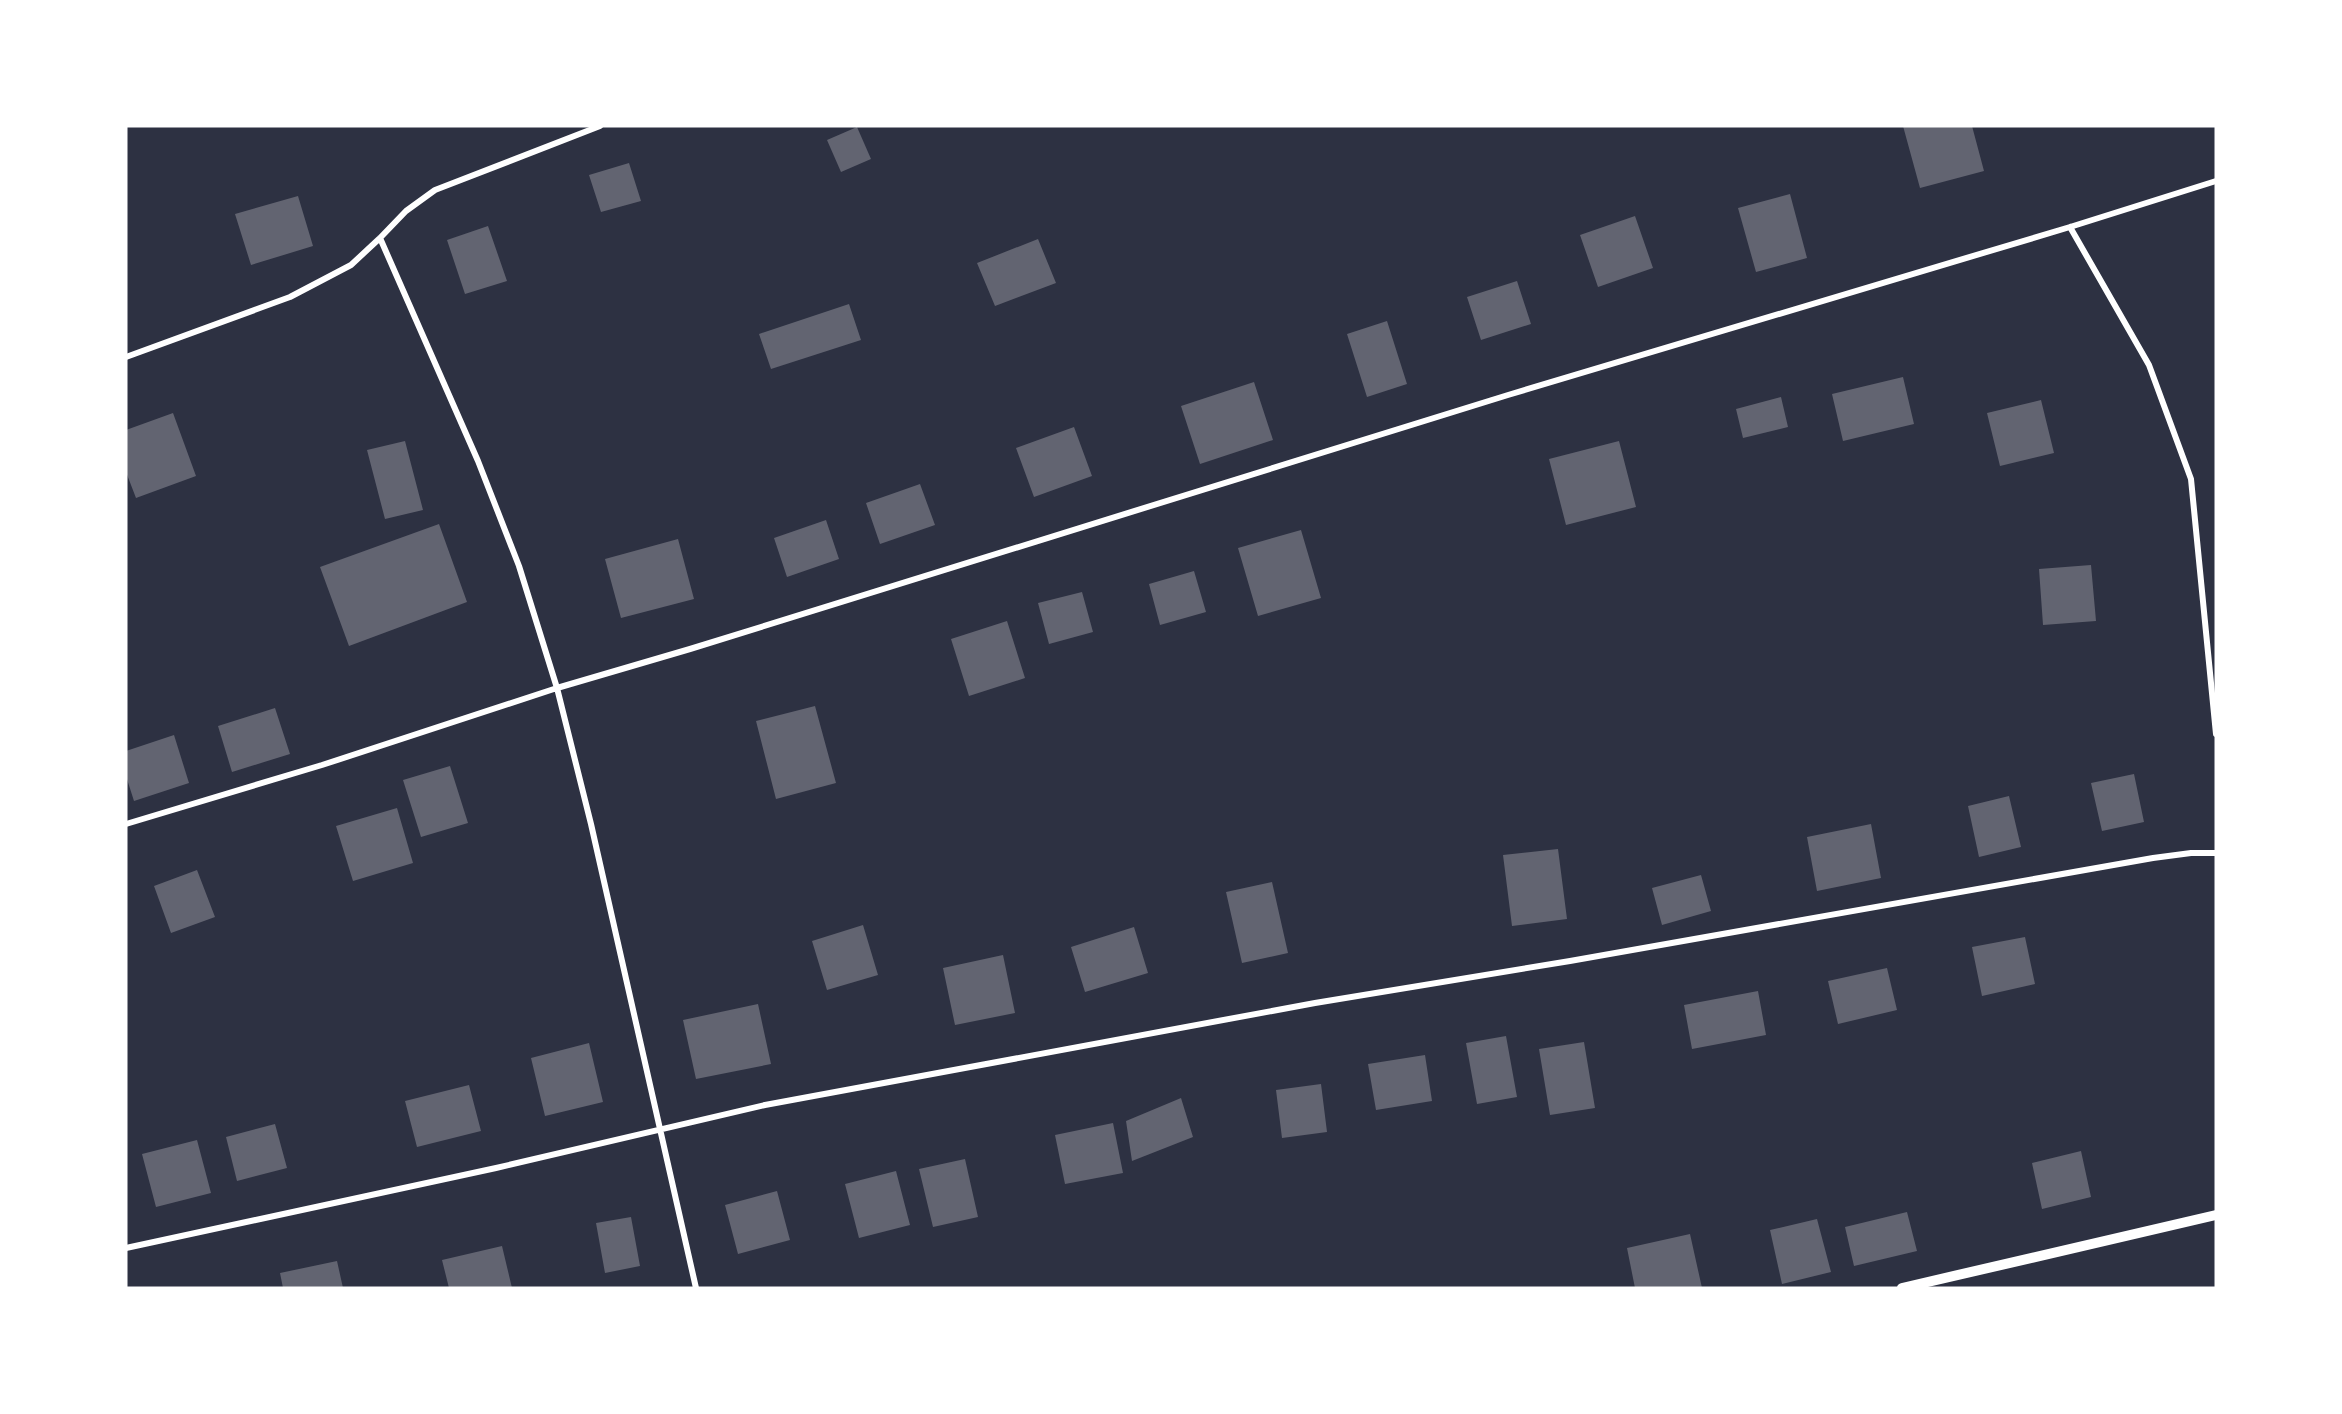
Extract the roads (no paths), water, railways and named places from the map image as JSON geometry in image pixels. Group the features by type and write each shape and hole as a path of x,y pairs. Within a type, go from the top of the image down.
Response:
{"street":[{"path":"126,357 290,297 351,265 406,211 435,190 600,126"},
{"path":"126,824 322,765 557,688 690,649 1496,399 2216,181"},
{"path":"2070,227 2149,365 2191,479 2216,734"},
{"path":"380,238 478,461 519,566 557,688 591,824 696,1288"},
{"path":"126,1248 496,1168 777,1103 1315,1003 1570,961 2153,858 2191,853 2216,853"},
{"path":"1902,1288 2216,1215"}]}
